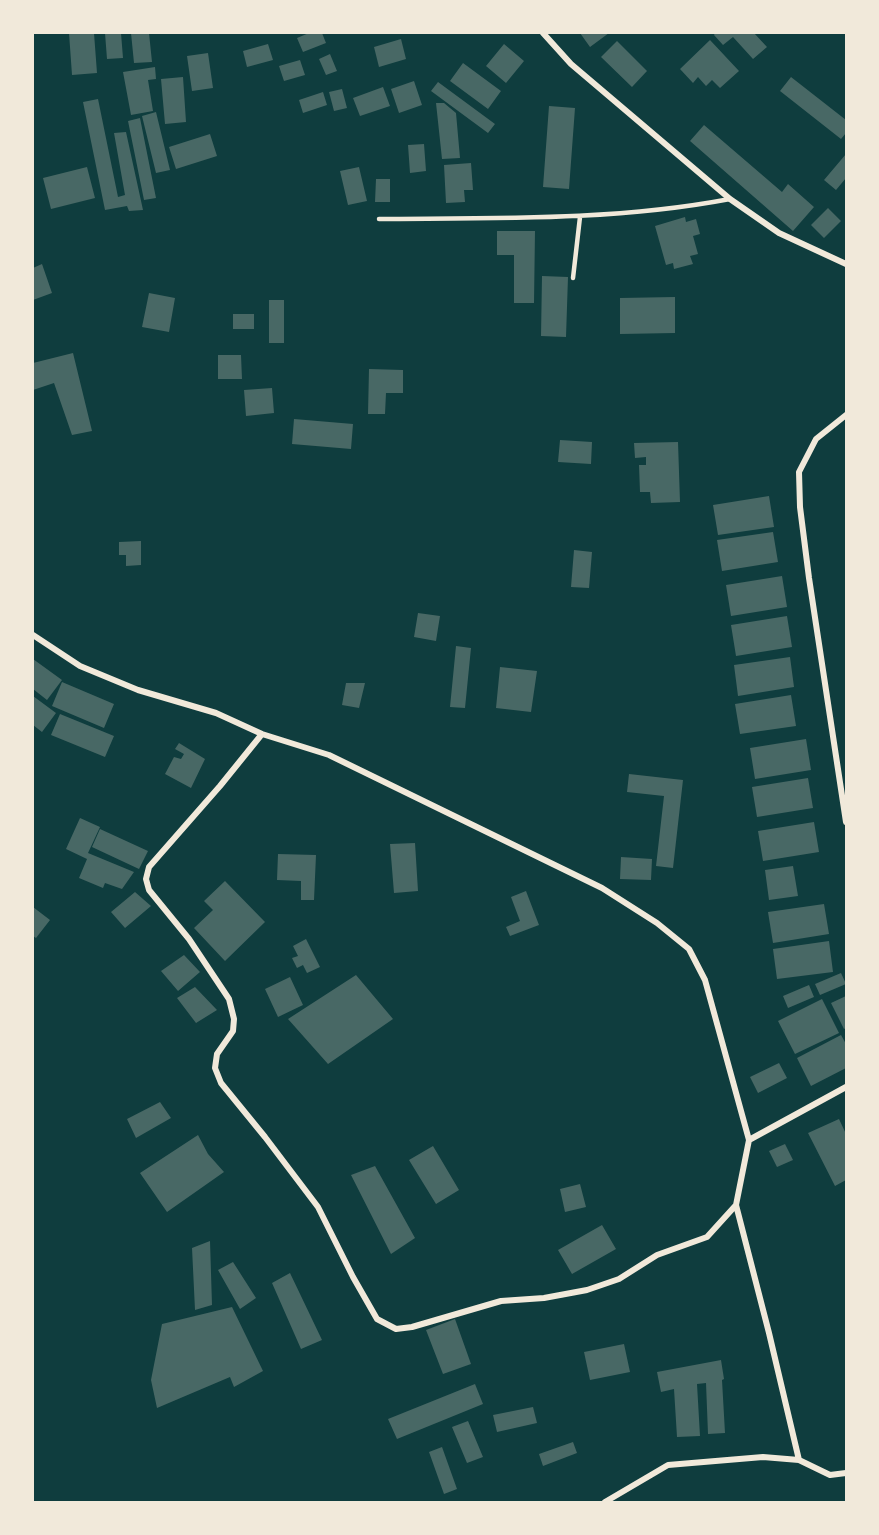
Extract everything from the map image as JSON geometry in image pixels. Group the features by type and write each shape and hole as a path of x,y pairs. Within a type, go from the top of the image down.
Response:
{"street":[{"path":"543,33 571,64 730,200 779,233 846,264"},
{"path":"846,415 816,439 799,472 800,507 808,578 846,822"},
{"path":"33,635 80,666 138,690 216,713 262,734 329,755 602,888 657,923 689,949 705,980 749,1140 736,1205 770,1333 799,1460"},
{"path":"262,734 149,867 146,879 149,890 189,939 230,999 234,1019 233,1031 217,1054 215,1068 221,1083 318,1207 377,1319 396,1329 412,1327 501,1301 543,1298 587,1290 619,1280 657,1256 707,1237 736,1205"},
{"path":"749,1140 846,1087"},
{"path":"605,1502 668,1465 763,1457 799,1460 831,1475 846,1473"}],"lane":[{"path":"379,219 580,217 686,208 730,200"},
{"path":"573,278 580,217"}],"building":[{"path":"69,33 94,33 97,73 72,75"},
{"path":"105,33 121,33 123,58 107,59"},
{"path":"131,33 149,33 152,62 134,63"},
{"path":"309,33 322,33 326,43 303,52 297,38"},
{"path":"580,33 609,33 590,47"},
{"path":"715,33 754,33 767,47 753,59 733,37 723,45 714,35"},
{"path":"401,39 406,59 379,67 374,47"},
{"path":"710,40 739,71 720,88 712,80 706,86 698,77 693,83 680,69"},
{"path":"617,41 647,71 632,87 601,57"},
{"path":"268,44 273,60 247,67 243,51"},
{"path":"504,44 524,61 506,83 486,66"},
{"path":"208,53 213,88 192,91 187,56"},
{"path":"330,54 337,71 326,75 319,59"},
{"path":"300,60 305,75 284,81 279,66"},
{"path":"463,63 501,91 488,109 450,81"},
{"path":"155,67 156,79 148,80 153,111 131,115 123,72"},
{"path":"183,77 186,122 165,124 161,79"},
{"path":"791,77 846,120 846,133 841,139 780,91"},
{"path":"414,81 422,105 399,113 391,89"},
{"path":"438,82 495,124 488,133 431,91"},
{"path":"383,87 390,106 360,116 353,98"},
{"path":"342,89 347,108 334,111 329,92"},
{"path":"323,92 327,105 303,113 299,100"},
{"path":"98,99 118,197 125,195 114,133 126,132 143,210 129,211 127,206 105,210 83,102"},
{"path":"436,103 444,103 456,113 460,158 442,159"},
{"path":"549,106 575,108 569,189 543,187"},
{"path":"156,112 170,170 156,173 142,116"},
{"path":"140,118 156,198 144,200 128,121"},
{"path":"704,125 782,192 788,184 814,207 793,231 690,141"},
{"path":"210,134 217,156 176,169 169,147"},
{"path":"424,144 426,171 410,173 408,145"},
{"path":"846,154 846,178 836,190 824,180"},
{"path":"471,163 473,190 464,190 465,202 446,203 444,165"},
{"path":"87,167 95,198 51,209 43,178"},
{"path":"359,167 367,201 348,205 340,171"},
{"path":"376,179 390,179 390,202 375,202"},
{"path":"828,208 841,221 824,238 811,225"},
{"path":"685,217 686,222 696,219 700,234 693,236 698,254 690,256 693,264 674,269 673,263 666,265 655,226"},
{"path":"497,231 535,231 534,303 514,303 514,255 497,255"},
{"path":"42,264 52,293 33,300 33,268"},
{"path":"542,276 568,277 566,337 541,336"},
{"path":"149,293 175,298 169,332 142,327"},
{"path":"675,297 675,333 620,334 620,298"},
{"path":"269,300 284,300 284,343 269,343"},
{"path":"233,314 254,314 254,329 233,329"},
{"path":"73,353 92,431 72,435 54,383 33,390 33,363"},
{"path":"218,355 241,355 242,379 218,379"},
{"path":"369,369 403,370 403,393 386,393 385,414 368,414"},
{"path":"272,388 274,413 246,416 244,390"},
{"path":"294,419 353,424 351,449 292,444"},
{"path":"560,440 592,442 591,464 558,462"},
{"path":"678,442 680,502 651,503 650,492 640,492 639,465 646,465 646,457 635,458 634,443"},
{"path":"769,496 774,527 718,535 713,505"},
{"path":"773,532 778,562 722,571 717,540"},
{"path":"141,541 141,565 126,566 126,555 119,555 119,542"},
{"path":"574,550 592,552 589,588 571,587"},
{"path":"782,576 787,607 731,616 726,585"},
{"path":"418,613 440,616 436,641 414,637"},
{"path":"787,616 792,647 736,656 731,625"},
{"path":"456,646 471,648 465,708 450,707"},
{"path":"790,657 794,687 738,696 734,665"},
{"path":"33,659 62,680 47,700 33,689"},
{"path":"500,667 537,671 531,712 496,708"},
{"path":"62,682 114,704 104,728 52,706"},
{"path":"346,683 365,683 359,708 342,705"},
{"path":"791,695 796,726 740,734 735,704"},
{"path":"33,696 56,713 42,732 33,725"},
{"path":"60,714 114,736 105,757 51,735"},
{"path":"806,739 811,770 755,779 750,748"},
{"path":"179,743 205,759 191,788 165,774 174,757 181,759 184,754 175,749"},
{"path":"629,774 683,780 673,868 656,866 664,796 627,792"},
{"path":"808,778 813,808 757,817 752,787"},
{"path":"80,818 100,827 88,853 134,872 122,889 105,883 103,888 79,878 87,859 66,849"},
{"path":"814,822 819,852 763,861 758,831"},
{"path":"100,829 148,851 139,869 92,847"},
{"path":"415,843 418,891 394,893 390,844"},
{"path":"278,854 316,855 314,900 301,900 301,881 277,880"},
{"path":"621,857 652,859 651,880 620,879"},
{"path":"793,866 798,896 769,900 765,870"},
{"path":"225,881 265,922 225,961 194,928 213,910 204,901"},
{"path":"526,891 539,925 510,936 506,927 520,921 511,897"},
{"path":"135,892 151,906 125,928 111,912"},
{"path":"824,904 829,934 773,943 768,912"},
{"path":"33,907 50,920 36,938 33,936"},
{"path":"306,939 320,967 307,973 303,965 297,968 292,958 298,956 293,946"},
{"path":"829,941 833,972 777,979 773,949"},
{"path":"184,955 200,972 178,991 161,971"},
{"path":"841,973 846,984 820,995 815,984"},
{"path":"356,975 393,1019 328,1064 288,1019"},
{"path":"290,977 303,1005 278,1017 265,989"},
{"path":"809,985 814,997 788,1008 783,996"},
{"path":"195,987 217,1010 196,1023 177,998"},
{"path":"846,996 846,1028 844,1029 831,1003"},
{"path":"822,999 839,1033 795,1054 778,1021"},
{"path":"841,1035 846,1044 846,1068 811,1086 797,1058"},
{"path":"779,1063 787,1078 758,1093 750,1077"},
{"path":"160,1102 171,1118 136,1138 127,1119"},
{"path":"839,1119 846,1134 846,1180 835,1186 808,1133"},
{"path":"198,1135 208,1154 224,1172 167,1212 140,1173"},
{"path":"785,1144 793,1160 777,1167 769,1151"},
{"path":"433,1146 459,1190 436,1204 409,1160"},
{"path":"375,1166 415,1238 391,1254 351,1175"},
{"path":"580,1184 586,1207 565,1212 560,1189"},
{"path":"602,1225 616,1249 572,1274 558,1250"},
{"path":"210,1241 212,1305 195,1310 192,1248"},
{"path":"233,1262 256,1298 240,1309 218,1270"},
{"path":"290,1273 322,1340 301,1349 272,1283"},
{"path":"232,1307 263,1371 234,1387 230,1377 157,1408 151,1380 162,1324"},
{"path":"455,1319 471,1364 443,1374 426,1330"},
{"path":"624,1344 630,1372 590,1380 584,1352"},
{"path":"721,1360 724,1379 722,1380 725,1433 708,1434 706,1383 697,1384 700,1436 677,1437 674,1389 661,1392 657,1372"},
{"path":"475,1384 483,1404 397,1439 388,1419"},
{"path":"533,1407 537,1423 497,1432 493,1415"},
{"path":"468,1421 483,1457 467,1463 452,1427"},
{"path":"573,1442 577,1453 543,1466 539,1454"},
{"path":"442,1447 457,1489 444,1494 429,1452"}]}
